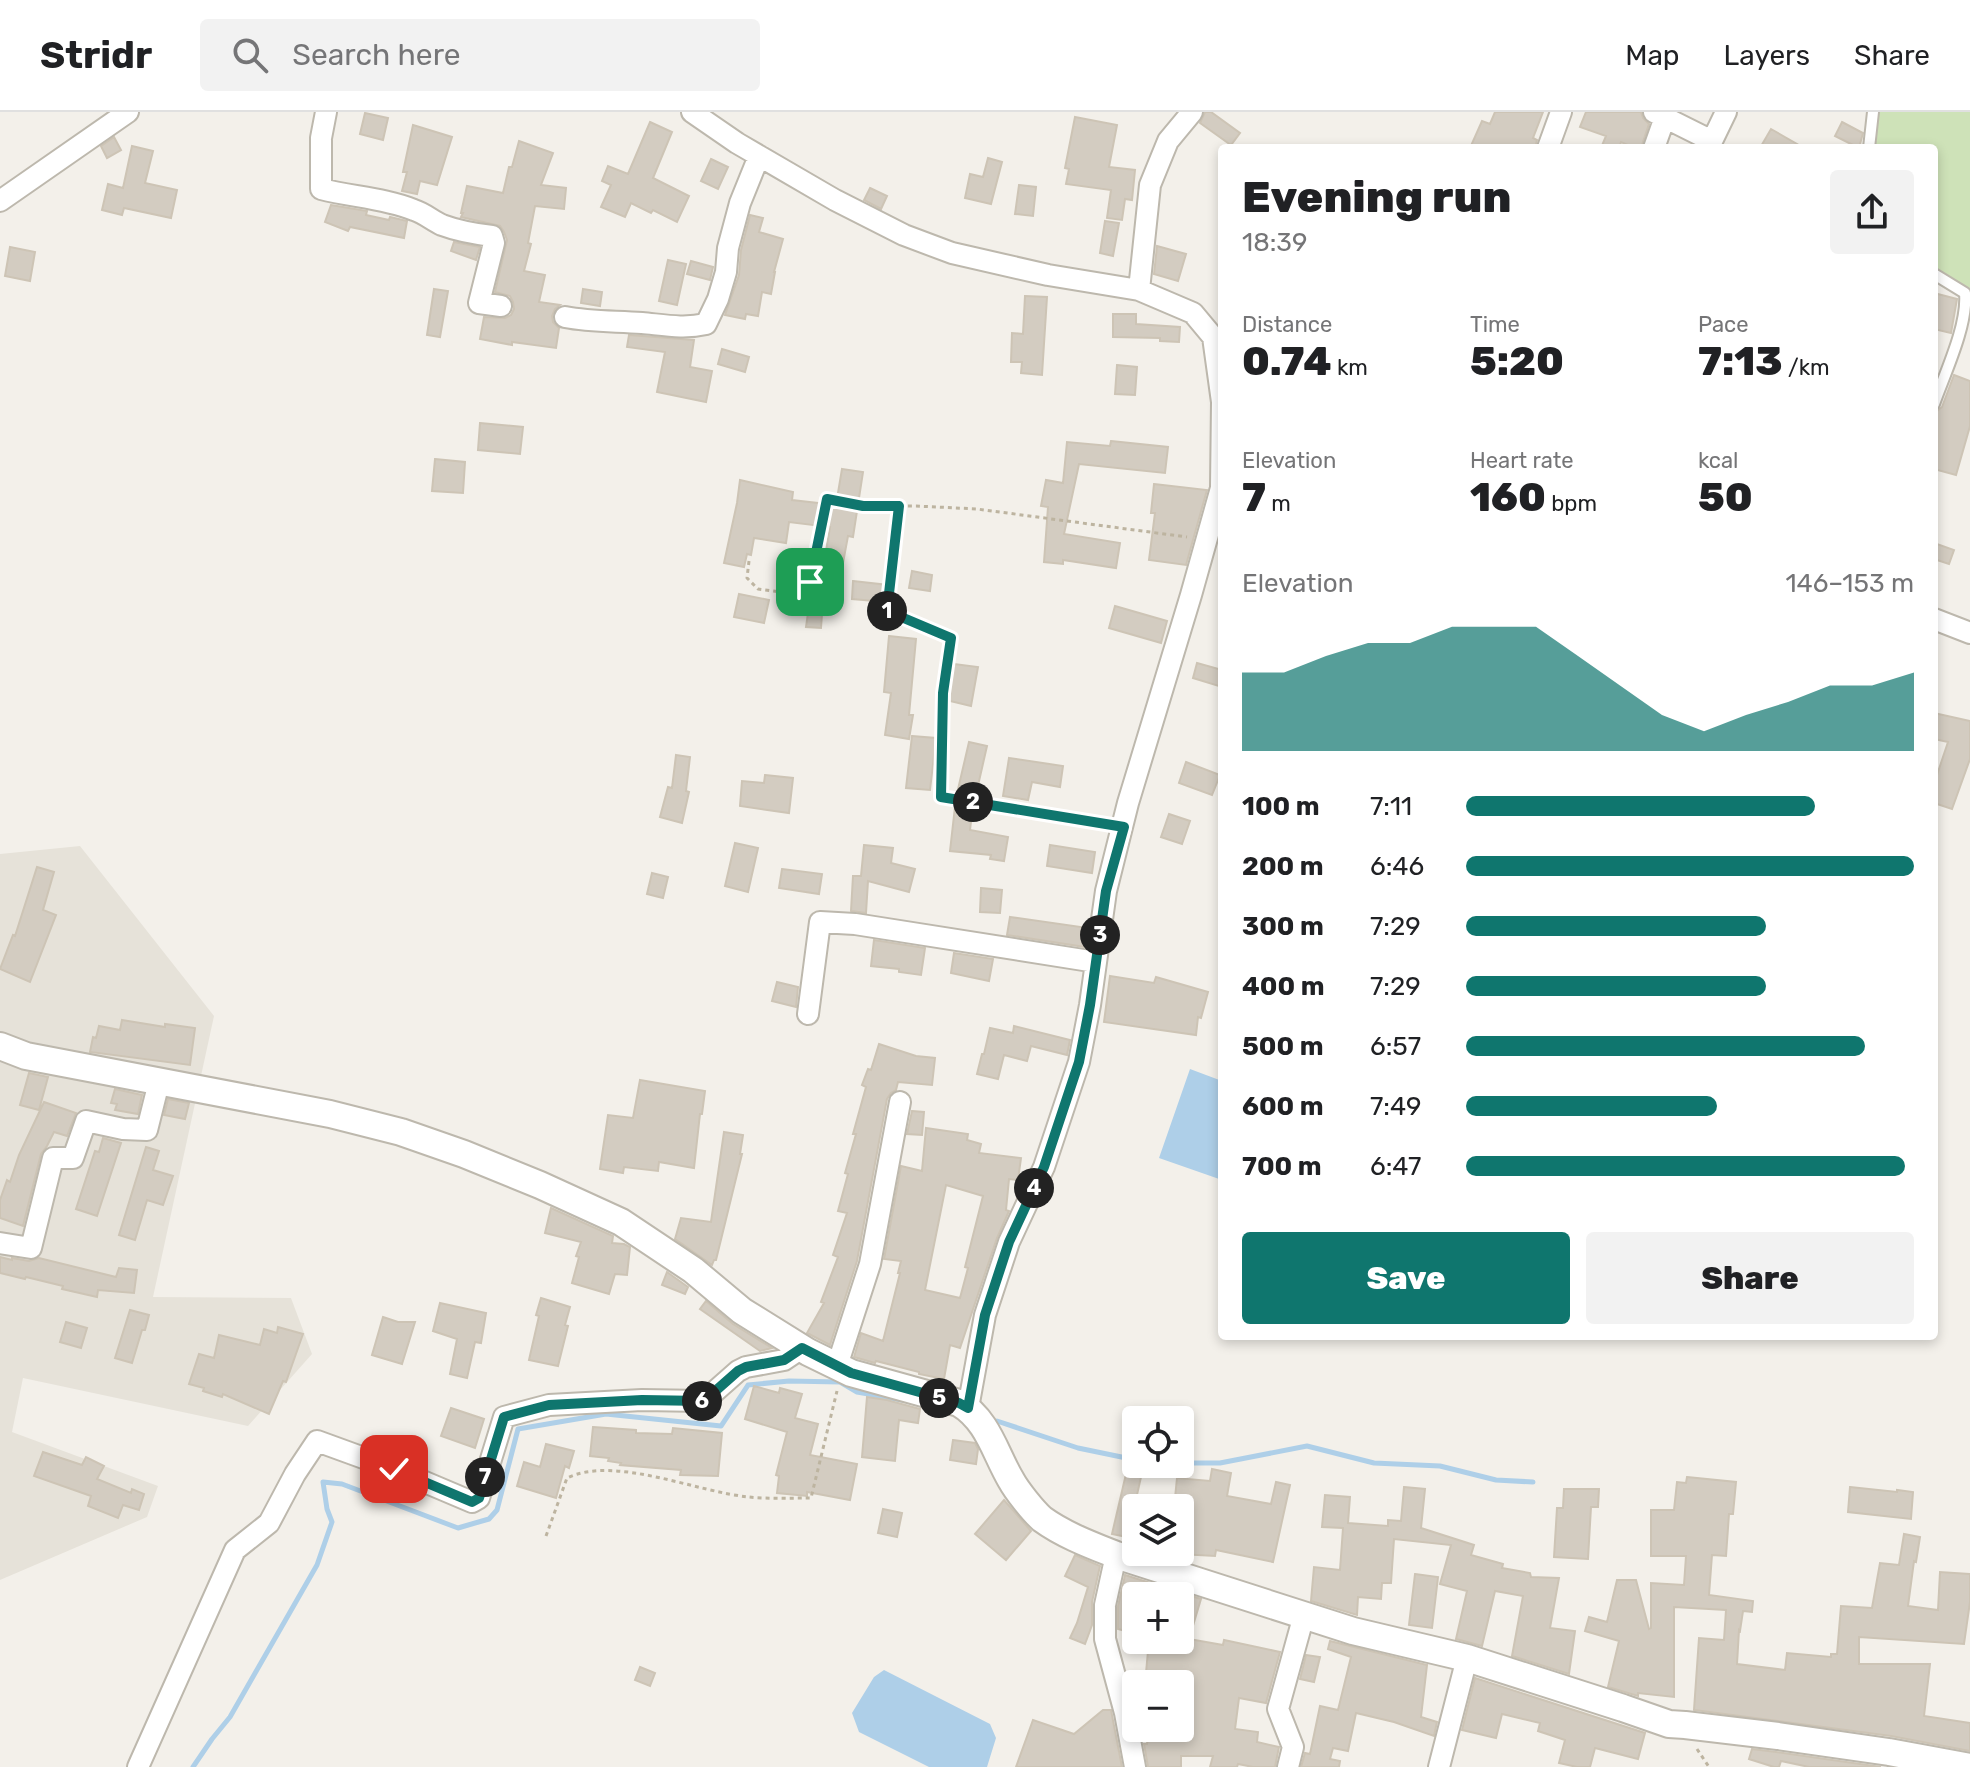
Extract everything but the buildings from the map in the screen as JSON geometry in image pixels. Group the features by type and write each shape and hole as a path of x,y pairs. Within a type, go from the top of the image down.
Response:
{"street":[{"path":"0,201 128,112"},
{"path":"326,112 321,138 321,189 373,198 415,210 443,225 492,236 494,243 479,303 501,306"},
{"path":"1139,290 1150,185 1168,141 1192,112"},
{"path":"1549,144 1561,112"},
{"path":"1655,144 1660,114 1718,144 1726,112"},
{"path":"696,113 759,156 904,235 952,253 1048,275 1139,290 1193,313 1214,326 1218,373"},
{"path":"565,317 668,327 706,324 726,272 728,248 740,203 759,156"},
{"path":"968,1408 985,1315 1009,1242 1044,1167 1079,1062 1106,891 1128,803 1218,498"},
{"path":"1938,623 1970,633"},
{"path":"808,1014 820,922 870,926 1096,962"},
{"path":"0,1046 26,1056 330,1114 401,1132 540,1185 621,1222 693,1270 742,1311 802,1348 837,1377"},
{"path":"0,1243 31,1248 53,1158 73,1158 86,1121 123,1129 147,1130 159,1082"},
{"path":"837,1377 870,1264 900,1102"},
{"path":"138,1767 235,1550 269,1523 317,1441 472,1502 479,1498 504,1417 549,1405 642,1400 704,1401 738,1371 784,1360 802,1348"},
{"path":"837,1377 851,1373 968,1408 983,1425 1012,1481 1041,1518 1082,1542 1116,1555 1353,1631 1467,1658 1669,1724 1794,1738 1970,1767"},
{"path":"1116,1555 1105,1605 1105,1639 1125,1713 1135,1767"},
{"path":"1288,1767 1293,1747 1278,1709 1304,1615"},
{"path":"1439,1767 1467,1658"}],"lane":[{"path":"1869,144 1873,112"},
{"path":"1938,276 1965,293 1966,303 1938,393"}],"path":[{"path":"749,561 747,578 758,589 797,594 810,582 827,499 863,506 977,509 1206,540"},
{"path":"899,506 887,611 951,638 943,693 941,797 1124,827"},
{"path":"546,1536 567,1478 580,1472 614,1469 748,1497 811,1498 837,1377"}],"shaded area":[{"path":"80,846 214,1016 153,1297 291,1298 312,1354 248,1426 23,1378 12,1432 158,1486 147,1517 0,1580 0,854"}],"green space":[{"path":"1877,112 1970,112 1970,288 1938,274 1938,144 1873,144"}],"water":[{"path":"1190,1069 1218,1080 1218,1179 1159,1158"},
{"path":"884,1670 990,1724 996,1738 987,1767 929,1767 859,1732 852,1713 874,1677"}],"waterway":[{"path":"193,1767 230,1717 317,1565 332,1522 323,1482 342,1484 458,1528 489,1519 497,1510 518,1429 606,1414 721,1426 748,1385 789,1381 840,1382 857,1392 902,1400"},
{"path":"997,1421 1078,1448 1122,1457"},
{"path":"1194,1463 1220,1463 1307,1446 1374,1463 1440,1466 1496,1480 1533,1482"}],"route":[{"path":"394,1469 472,1502 479,1498 504,1417 549,1405 642,1400 704,1401 738,1371 784,1360 802,1348 851,1373 968,1408 985,1315 1009,1242 1044,1167 1079,1062 1106,891 1124,827 941,797 943,693 951,638 887,611 899,506 863,506 827,499 810,582"}]}
